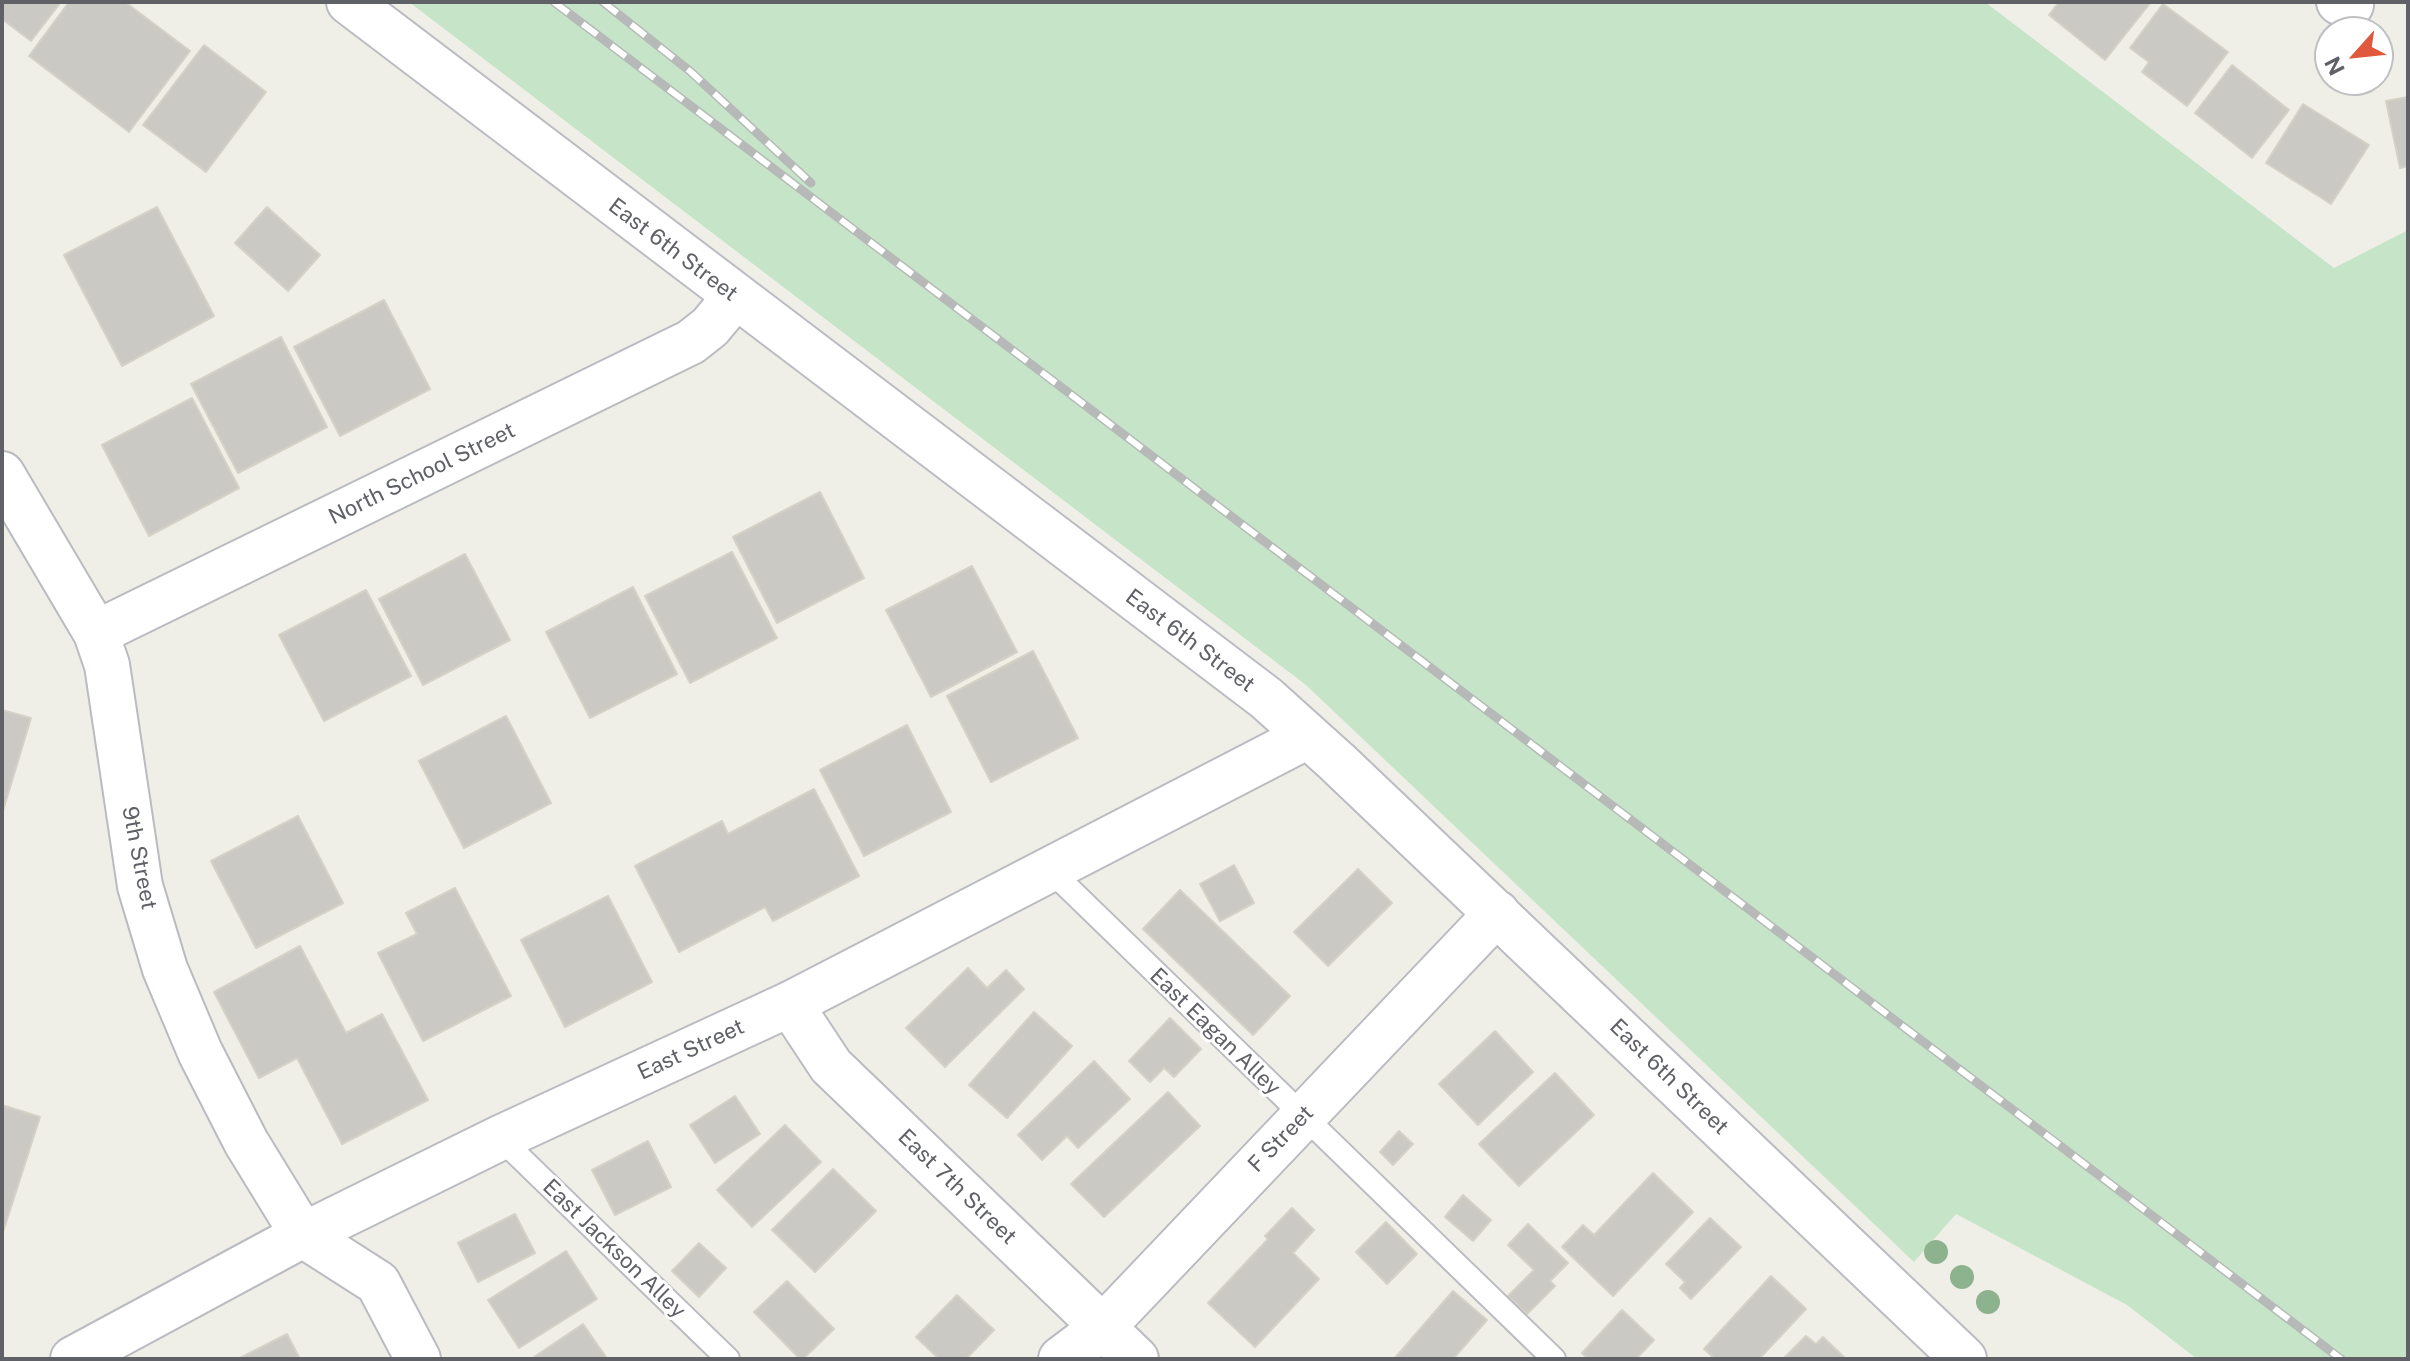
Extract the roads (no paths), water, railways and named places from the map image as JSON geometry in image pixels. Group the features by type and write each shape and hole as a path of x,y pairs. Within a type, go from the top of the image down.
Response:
{"street":[{"name":"East 6th Street","path":"349,2 1266,698 1497,913 1964,1359"},
{"name":"North School Street","path":"96,633 681,347 701,336 735,297"},
{"name":"9th Street","path":"3,478 96,633 107,665 140,886 165,969 200,1052 246,1142 303,1235"},
{"name":"East Street","path":"73,1359 303,1235 500,1138 790,1004 1308,736"},
{"name":"F Street","path":"1061,1359 1102,1328 1497,913"},
{"name":"East 7th Street","path":"790,1004 831,1066 1136,1359"},
{"path":"303,1235 378,1283 418,1359"}],"lane":[{"name":"East Eagan Alley","path":"1050,870 1554,1359"},
{"name":"East Jackson Alley","path":"500,1138 728,1359"}],"railway":[{"path":"554,2 2341,1359"},
{"path":"603,2 691,72 811,183"}]}
